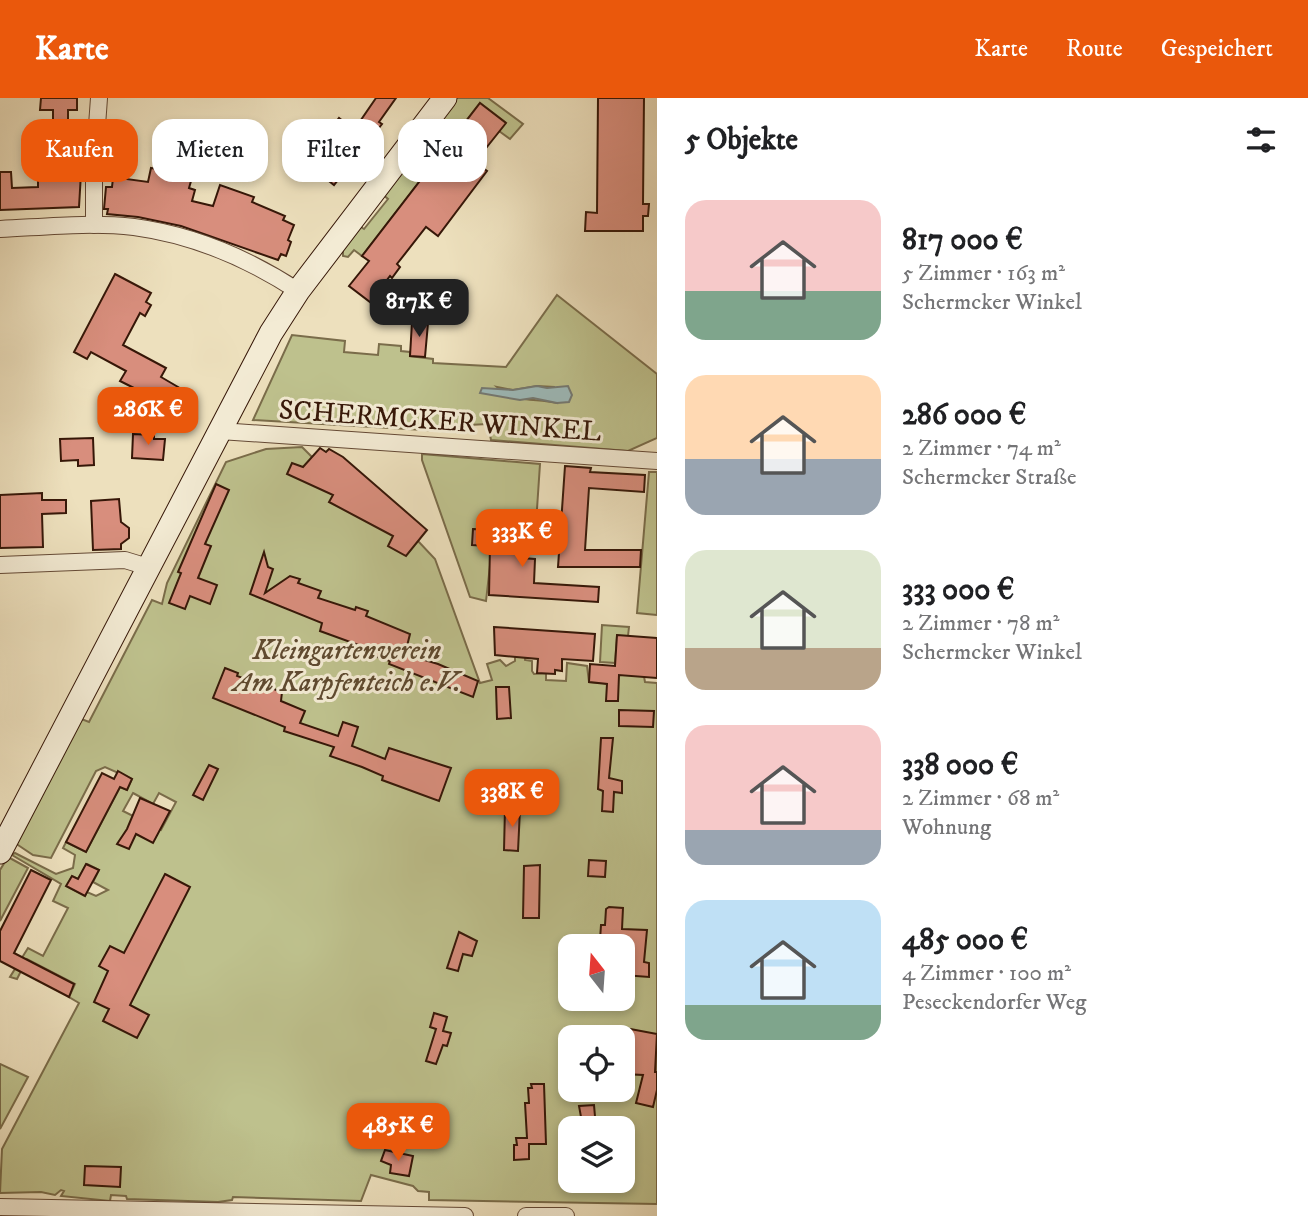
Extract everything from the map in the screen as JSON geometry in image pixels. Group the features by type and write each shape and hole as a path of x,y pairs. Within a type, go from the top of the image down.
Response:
{"main road":[{"path":"0,852 271,333 298,291 445,98"}],"street":[{"path":"94,225 94,167 99,98"},
{"path":"0,229 94,225 134,227 173,235 212,247 262,268 298,291"},
{"name":"SCHERMCKER WINKEL","path":"220,431 657,461"},
{"path":"0,565 125,560 148,567"},
{"path":"0,1207 465,1216"},
{"path":"526,1216 566,1216"}],"green space":[{"path":"454,98 488,98 523,124 510,139 499,131 505,122 480,103 468,119 438,119"},
{"path":"398,171 398,182 419,182 362,256 354,250 348,257 343,256 343,248 358,225 364,229 388,199 381,193"},
{"path":"557,295 657,374 657,438 628,451 491,440 488,424 468,425 458,432 253,420 292,335 345,341 344,352 378,355 379,344 401,346 401,351 410,352 410,356 433,359 433,363 506,367","holes":["537,386 554,387 557,403 518,398 497,387 513,390"]},
{"name":"Kleingartenverein Am Karpfenteich e.V.","path":"302,447 318,463 334,468 418,541 435,559 480,683 492,680 487,664 500,660 506,666 515,661 515,656 532,661 534,674 546,673 546,680 566,681 567,663 587,666 589,682 615,684 615,663 642,665 645,682 657,683 657,1204 429,1200 429,1192 418,1191 413,1186 371,1175 361,1201 233,1197 232,1200 218,1202 127,1199 126,1196 111,1195 110,1201 61,1196 64,1191 61,1190 55,1195 41,1192 0,1193 2,1149 79,1003 69,997 75,984 27,959 17,979 10,977 28,948 43,956 68,908 53,901 61,884 12,855 15,853 56,874 73,868 75,855 63,848 66,842 86,852 120,787 127,790 132,779 105,767 96,771 51,858 33,855 15,843 79,718 89,722 152,600 162,604 167,583 226,462 266,449","holes":["133,793 153,804 159,793 176,802 161,830 123,811","87,864 99,870 93,882 108,890 96,896 87,892 85,896 67,886 72,876 78,879"]},
{"path":"422,454 540,464 536,524 495,521 486,601 470,597"},
{"path":"649,472 657,472 657,615 637,613"},
{"path":"602,625 629,627 628,636 617,636 615,663 600,662"},
{"path":"8,857 28,868 0,921 0,870"},
{"path":"0,1064 28,1077 0,1129"}],"water":[{"path":"537,386 568,386 572,395 569,402 557,403 480,393 482,388 513,390"}],"building":[{"path":"41,98 77,98 77,110 68,110 68,119 53,119 53,110 40,110"},
{"path":"376,98 396,98 381,119 362,119"},
{"path":"598,98 644,98 643,204 649,204 648,216 643,216 643,231 585,231 586,212 597,213"},
{"path":"480,103 506,123 487,147 487,119 468,119"},
{"path":"151,168 152,182 191,182 189,188 195,190 192,201 213,206 220,185 254,197 252,202 285,216 283,220 294,225 286,256 281,254 278,260 181,226 107,214 108,209 104,209 106,187 112,187 113,182 148,182"},
{"path":"0,172 11,172 12,188 38,187 38,182 80,182 79,207 0,210"},
{"path":"419,182 479,182 438,236 426,227 397,264 400,267 392,278 390,276 370,302 349,286 369,261 362,256"},
{"path":"115,274 151,293 146,302 151,305 145,316 140,313 123,345 166,368 161,377 190,394 180,412 148,396 136,418 122,410 134,388 120,381 126,371 91,352 87,359 74,352"},
{"path":"412,322 428,323 425,357 410,356"},
{"path":"133,434 154,435 154,439 165,439 163,460 132,458"},
{"path":"93,438 94,465 78,466 78,460 61,461 60,439"},
{"path":"320,448 326,452 329,449 343,457 427,530 406,556 388,546 393,536 329,502 333,495 287,474 292,463 303,467"},
{"path":"565,466 591,468 590,472 645,475 644,492 589,488 585,550 641,550 640,567 558,567"},
{"path":"216,484 229,490 205,544 211,546 198,578 217,585 210,604 190,596 185,609 169,603 181,573 178,572"},
{"path":"42,493 42,500 66,500 66,513 42,514 43,547 0,548 0,495"},
{"path":"119,499 121,522 129,528 129,538 121,544 121,549 93,550 91,501"},
{"path":"509,525 524,525 522,558 535,559 534,583 599,587 598,602 489,595 490,546 472,545 473,529 509,530"},
{"path":"264,552 268,567 273,569 265,593 290,576 300,579 298,583 321,591 318,598 355,610 356,607 368,611 366,616 410,634 405,654 478,681 473,697 365,653 367,648 320,631 322,623 250,594"},
{"path":"494,627 595,634 593,661 562,659 562,671 555,670 555,674 537,673 538,659 495,655"},
{"path":"617,635 657,638 657,678 619,675 618,701 606,701 607,684 589,682 590,664 615,666"},
{"path":"225,668 238,673 237,676 282,692 281,701 305,711 300,723 338,736 343,722 358,727 352,746 385,759 389,748 451,768 439,801 382,780 383,776 330,756 334,747 284,731 285,727 213,698"},
{"path":"496,687 509,687 511,718 497,719"},
{"path":"619,710 654,711 653,727 619,726"},
{"path":"601,738 613,738 609,778 622,781 622,793 614,792 613,812 602,811 603,791 598,789"},
{"path":"209,765 218,769 203,800 193,795"},
{"path":"118,771 132,779 127,790 120,787 86,852 66,842 102,773 114,779"},
{"path":"140,798 170,811 153,843 136,834 129,849 117,844 127,829"},
{"path":"505,808 520,809 518,851 504,850"},
{"path":"589,860 606,861 605,877 588,876"},
{"path":"86,864 99,870 85,896 66,886 72,876 78,879"},
{"path":"540,865 539,918 523,918 524,866"},
{"path":"31,870 51,880 14,953 74,984 69,997 0,961 0,931"},
{"path":"165,874 190,887 130,1005 149,1015 137,1038 103,1021 109,1009 94,1002 108,971 99,966 110,946 124,953"},
{"path":"623,908 622,929 647,930 644,962 649,963 649,977 635,976 635,934 600,934 601,925 605,925 606,909"},
{"path":"459,932 477,941 472,956 463,954 458,971 447,968"},
{"path":"434,1013 447,1017 443,1031 451,1033 436,1064 426,1061 436,1029 430,1027"},
{"path":"635,1030 657,1034 657,1090 653,1107 636,1103 643,1075 635,1075"},
{"path":"531,1084 544,1084 546,1144 529,1144 529,1159 514,1160 516,1138 527,1138 525,1103 529,1103 528,1088 532,1088"},
{"path":"594,1105 595,1116 581,1116 579,1106"},
{"path":"385,1150 413,1156 409,1176 390,1173 391,1165 381,1161"},
{"path":"85,1166 121,1167 120,1187 84,1185"}]}
